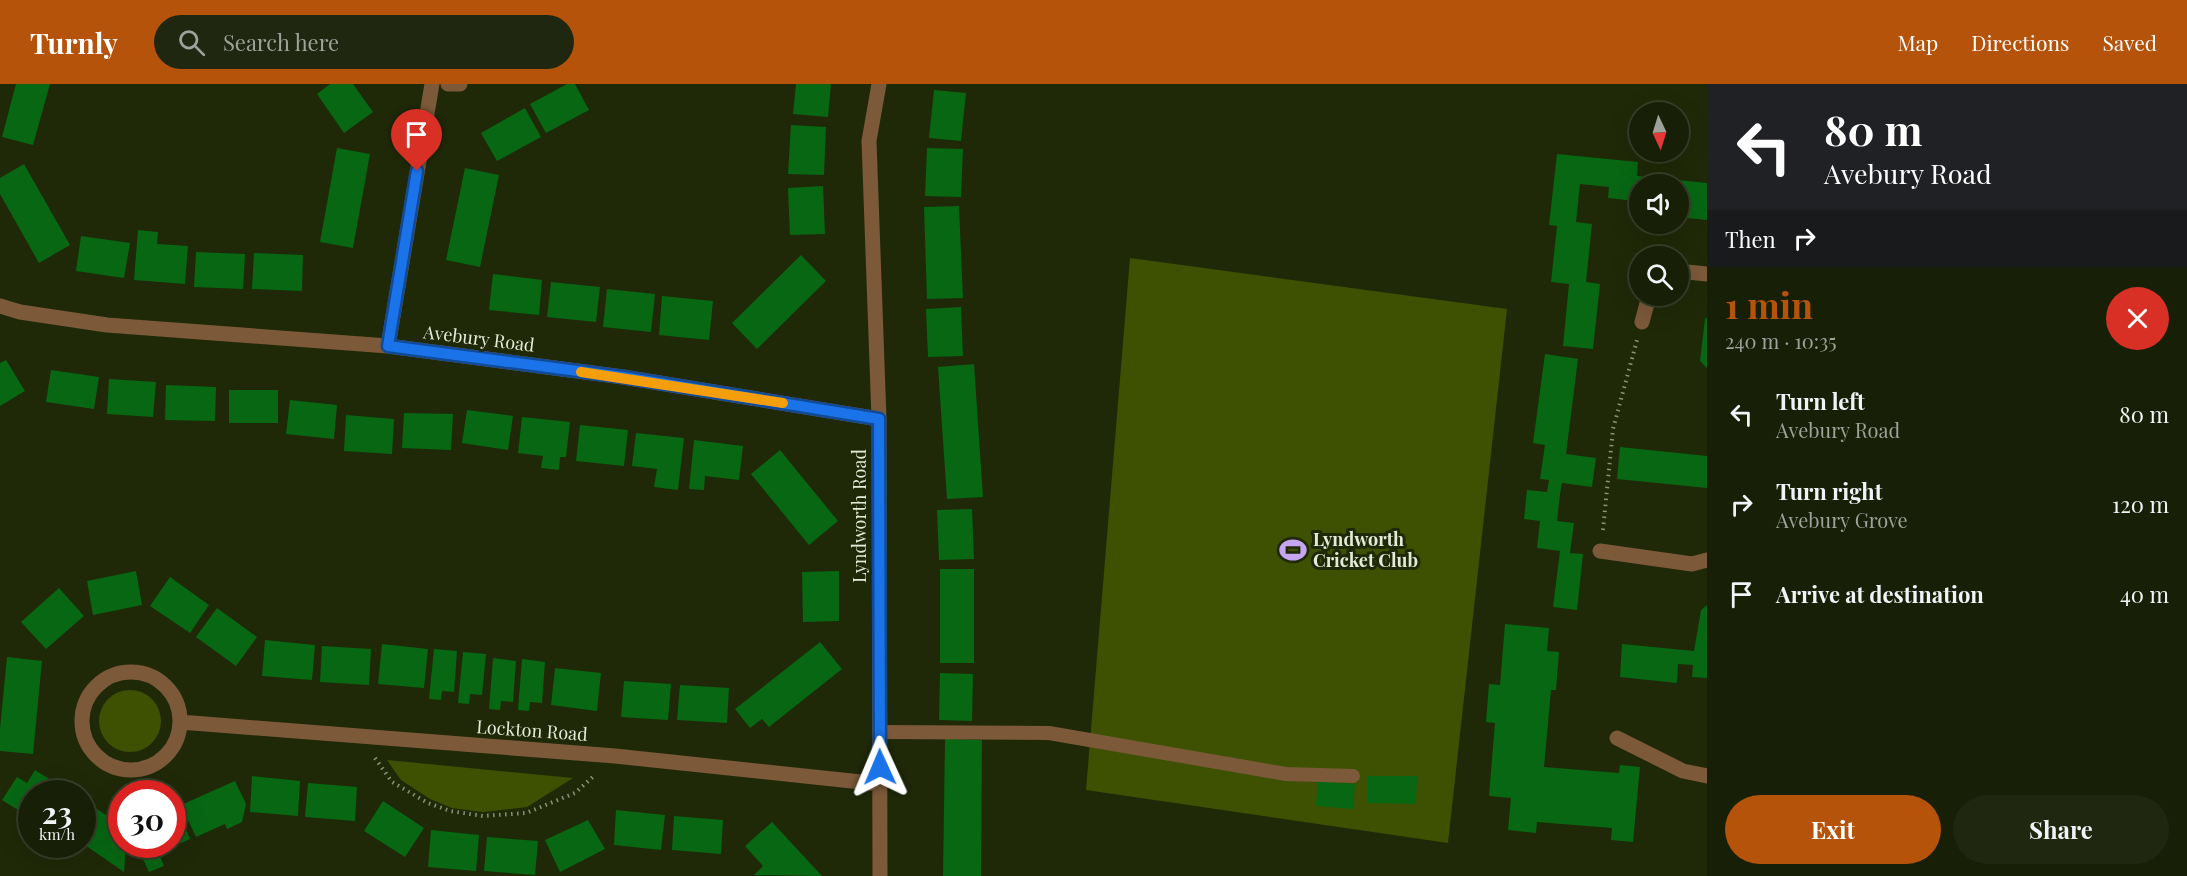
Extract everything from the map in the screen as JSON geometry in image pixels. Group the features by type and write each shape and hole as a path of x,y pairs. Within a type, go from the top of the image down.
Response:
{"street":[{"path":"388,346 432,84"},
{"path":"448,84 460,84"},
{"name":"Lyndworth Road","path":"879,84 869,141 879,419 880,876"},
{"path":"1689,272 1707,274"},
{"name":"Avebury Road","path":"0,306 20,312 107,325 388,346 623,377 879,419"},
{"path":"1642,322 1646,306"},
{"path":"1600,551 1692,564 1707,560"},
{"path":"124,672 141,672 156,679 170,690 178,705 180,722 178,737 170,751 159,762 129,771 100,760 89,748 83,734 81,719 85,702 94,688 107,677 124,672"},
{"name":"Lockton Road","path":"180,722 615,756 880,784"},
{"path":"1617,738 1683,771 1707,777"}],"lane":[{"path":"880,732 1049,733 1286,774 1353,776"}],"path":[{"path":"1600,551 1613,429 1642,322"},
{"path":"359,737 392,782 428,803 450,811 483,816 526,813 575,793 615,756"}],"green space":[{"name":"Lyndworth Cricket Club","path":"1130,258 1507,309 1448,843 1086,790"},
{"path":"130,690 142,692 152,699 159,709 161,721 159,733 152,743 142,750 130,752 118,750 108,743 101,733 99,721 101,709 108,699 118,692"},
{"path":"387,760 573,778 527,807 483,812 452,808 430,799 401,780"}],"building":[{"path":"16,84 50,84 33,145 2,137"},
{"path":"330,84 353,84 373,112 344,133 317,94"},
{"path":"567,84 575,84 589,110 546,133 530,104"},
{"path":"796,84 831,84 828,117 793,114"},
{"path":"934,90 966,93 961,141 929,138"},
{"path":"525,108 541,137 497,161 481,133"},
{"path":"791,125 826,127 824,175 788,174"},
{"path":"337,148 370,154 353,248 320,242"},
{"path":"927,148 963,149 961,197 925,196"},
{"path":"1557,154 1638,162 1637,174 1629,174 1629,200 1608,198 1609,187 1580,184 1576,222 1592,224 1586,282 1600,284 1593,349 1563,346 1569,284 1551,282 1557,226 1549,225"},
{"path":"24,164 70,245 39,263 0,194 0,178"},
{"path":"465,168 499,175 480,267 446,260"},
{"path":"1689,181 1707,183 1707,220 1689,218"},
{"path":"823,186 825,234 790,235 788,188"},
{"path":"959,206 963,298 927,299 924,207"},
{"path":"138,230 158,232 157,244 188,246 185,284 134,280"},
{"path":"81,236 130,243 124,278 76,271"},
{"path":"196,252 245,254 243,289 194,287"},
{"path":"254,253 303,255 302,291 252,289"},
{"path":"801,255 826,281 757,349 732,323"},
{"path":"493,274 542,280 539,315 489,310"},
{"path":"551,282 600,287 596,322 547,317"},
{"path":"607,289 655,294 651,332 603,327"},
{"path":"662,296 713,301 709,340 659,335"},
{"path":"961,307 963,356 928,357 926,309"},
{"path":"1707,317 1707,368 1700,361"},
{"path":"1545,354 1578,359 1566,454 1596,458 1592,487 1562,483 1560,494 1557,521 1574,523 1570,553 1583,554 1577,610 1553,607 1560,551 1537,548 1540,521 1524,519 1527,490 1547,492 1549,480 1540,479 1545,445 1533,443"},
{"path":"6,360 25,391 0,406 0,363"},
{"path":"974,364 983,497 947,499 938,367"},
{"path":"51,370 99,377 94,409 46,402"},
{"path":"109,379 156,382 153,417 107,414"},
{"path":"166,385 216,387 215,421 165,420"},
{"path":"229,390 278,390 278,423 229,423"},
{"path":"290,400 337,405 334,439 286,434"},
{"path":"467,410 513,416 508,450 462,443"},
{"path":"404,413 453,414 451,450 402,448"},
{"path":"346,415 394,419 392,454 344,451"},
{"path":"522,417 570,422 566,457 560,457 559,470 541,468 543,456 518,453"},
{"path":"580,425 628,430 624,466 576,461"},
{"path":"636,433 684,438 678,490 654,487 657,469 632,466"},
{"path":"694,440 743,446 739,480 705,476 704,490 689,489"},
{"path":"1620,447 1707,456 1707,488 1617,479"},
{"path":"780,450 838,521 809,545 751,474"},
{"path":"972,509 974,559 939,560 937,510"},
{"path":"940,569 974,569 974,663 940,663"},
{"path":"136,571 142,605 93,615 87,581"},
{"path":"839,571 839,621 803,622 802,572"},
{"path":"170,577 209,605 190,633 150,606"},
{"path":"59,588 84,616 46,649 21,622"},
{"path":"1707,605 1707,678 1692,677 1693,665 1678,664 1677,683 1620,677 1622,644 1694,651 1701,610"},
{"path":"217,608 257,637 236,666 196,637"},
{"path":"1505,624 1549,628 1547,651 1559,652 1556,690 1551,690 1544,767 1619,773 1620,765 1640,767 1633,842 1611,840 1612,828 1537,822 1536,833 1508,830 1511,798 1489,796 1495,723 1486,722 1489,684 1500,685"},
{"path":"265,640 315,645 312,680 262,676"},
{"path":"820,642 842,669 769,727 762,719 750,728 735,709"},
{"path":"382,644 428,649 424,688 378,684"},
{"path":"322,646 371,649 369,685 320,682"},
{"path":"434,649 457,651 454,692 442,691 441,700 429,699"},
{"path":"463,652 486,654 482,695 470,694 469,704 458,703"},
{"path":"7,657 42,661 33,754 0,751"},
{"path":"493,658 516,661 513,702 501,701 500,710 489,709"},
{"path":"522,659 545,662 542,703 530,702 529,711 518,710"},
{"path":"555,668 601,673 597,711 551,705"},
{"path":"940,673 973,674 972,721 939,720"},
{"path":"624,681 671,684 668,720 621,717"},
{"path":"680,685 729,688 727,723 677,720"},
{"path":"945,739 982,740 981,876 943,876"},
{"path":"35,770 51,780 29,780"},
{"path":"252,776 300,781 298,816 250,812"},
{"path":"1367,776 1417,776 1416,804 1367,803"},
{"path":"17,777 22,780 18,780 18,810 2,800"},
{"path":"235,781 246,804 242,822 227,829 225,824 196,837 186,816 186,803"},
{"path":"1318,781 1355,784 1353,809 1316,806"},
{"path":"308,783 357,787 355,821 305,817"},
{"path":"383,801 424,828 405,857 364,831"},
{"path":"96,808 108,816 108,858 125,858 124,872 96,853"},
{"path":"616,810 665,815 661,850 614,845"},
{"path":"674,816 723,820 721,854 672,850"},
{"path":"588,820 605,849 560,872 545,840"},
{"path":"772,822 822,876 754,875 763,866 745,846"},
{"path":"431,830 479,835 476,871 428,867"},
{"path":"487,837 538,841 535,875 484,871"},
{"path":"142,858 161,858 164,866 149,872"}],"slow traffic":[{"path":"581,372 783,403"}],"place":[{"name":"Lyndworth Cricket Club","path":"1293,550"}],"route":[{"path":"417,171 388,346 623,377 879,419 880,767"}]}
